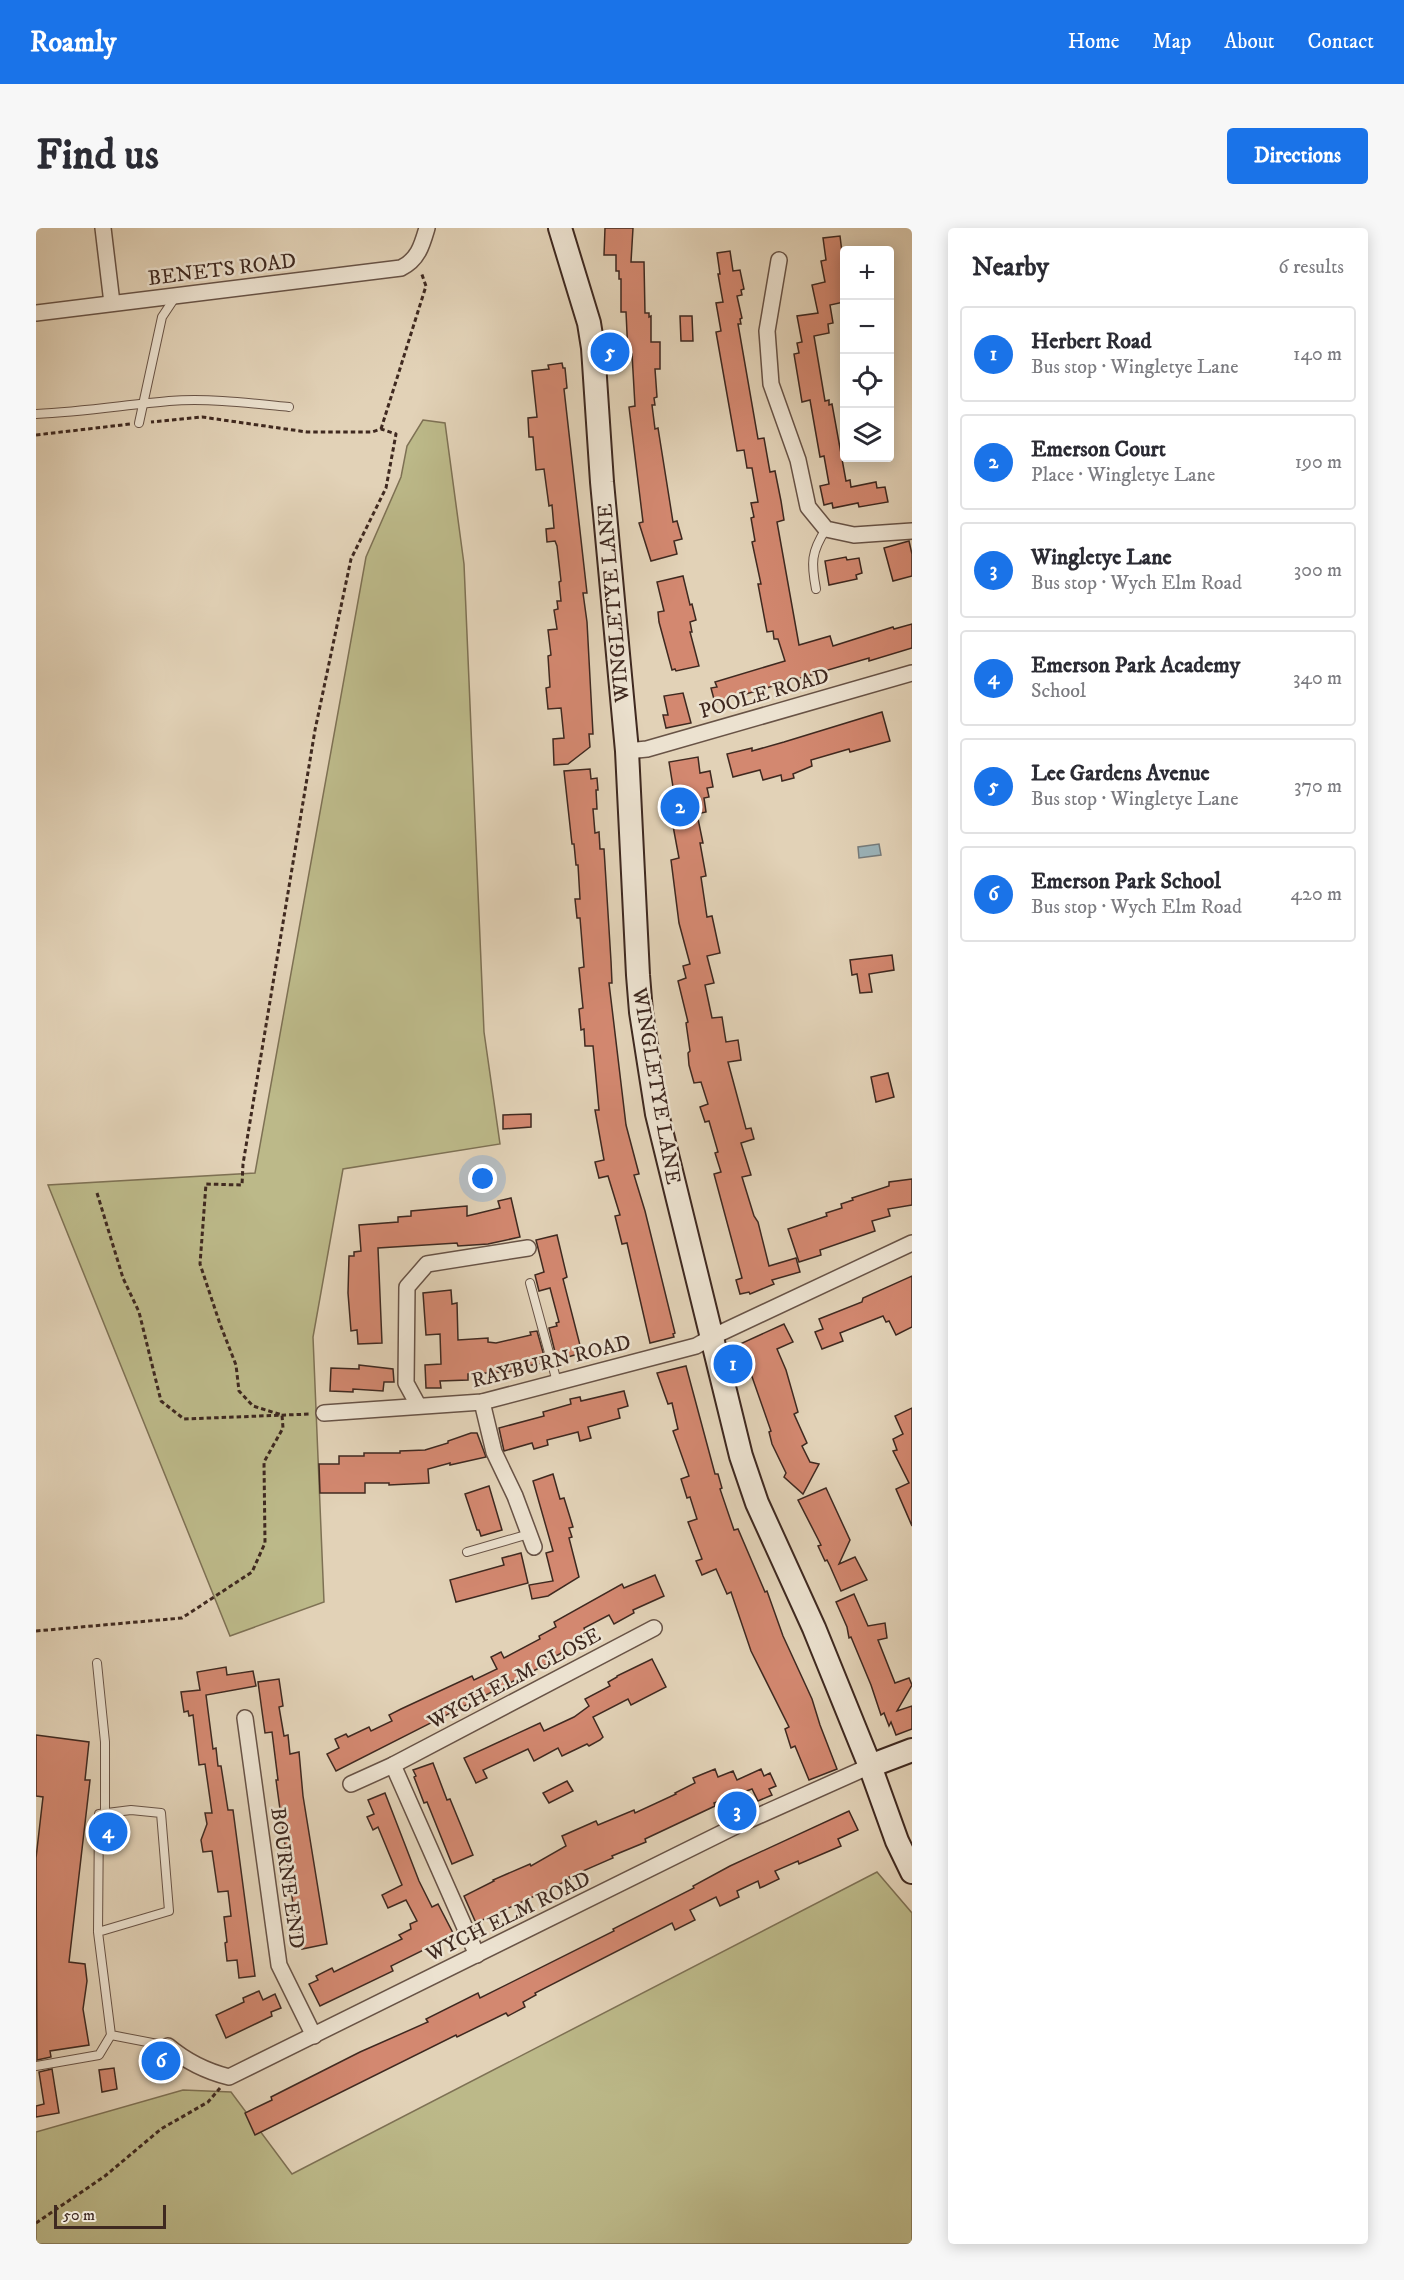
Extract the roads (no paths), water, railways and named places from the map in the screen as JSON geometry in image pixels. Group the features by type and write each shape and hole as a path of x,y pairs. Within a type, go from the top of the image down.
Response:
{"street":[{"path":"103,228 112,303"},
{"name":"BENETS ROAD","path":"36,313 417,267 427,228"},
{"name":"WINGLETYE LANE","path":"560,228 589,323 593,348 602,482 627,751 638,975 647,1053 667,1157 741,1456 757,1503 814,1628 870,1766 897,1841 912,1872"},
{"path":"779,260 767,331 771,384 798,460 808,507 826,529 854,535 912,531"},
{"name":"POOLE ROAD","path":"627,751 647,749 912,673"},
{"name":"RAYBURN ROAD","path":"324,1413 482,1402 696,1346 912,1243"},
{"path":"418,1405 406,1383 407,1287 427,1264 528,1248"},
{"path":"482,1402 494,1452 533,1540"},
{"name":"WYCH ELM CLOSE","path":"351,1784 393,1765 654,1628"},
{"name":"BOURNE END","path":"245,1718 279,1965 314,2036"},
{"path":"870,1766 912,1750"},
{"path":"393,1765 477,1955"},
{"name":"WYCH ELM ROAD","path":"168,2046 189,2063 212,2073 229,2077 738,1825 870,1766"}],"lane":[{"path":"139,423 162,316 177,295"},
{"path":"36,414 171,401 226,401 289,407"},
{"path":"816,589 812,566 816,545 826,529"},
{"path":"530,1283 557,1382"},
{"path":"467,1552 533,1540"},
{"path":"97,1662 105,1742 105,1814"},
{"path":"36,2066 99,2055 111,2035 98,1932 99,1814 132,1810 160,1813 170,1911 98,1932"},
{"path":"111,2035 168,2046"}],"water":[{"path":"879,844 881,855 859,858 858,847"}],"place":[{"name":"Lee Gardens Avenue","path":"610,352"},
{"name":"Emerson Court","path":"680,807"},
{"name":"Herbert Road","path":"733,1364"},
{"name":"Wingletye Lane","path":"737,1811"},
{"name":"Emerson Park Academy","path":"108,1832"},
{"name":"Emerson Park School","path":"161,2061"}]}
